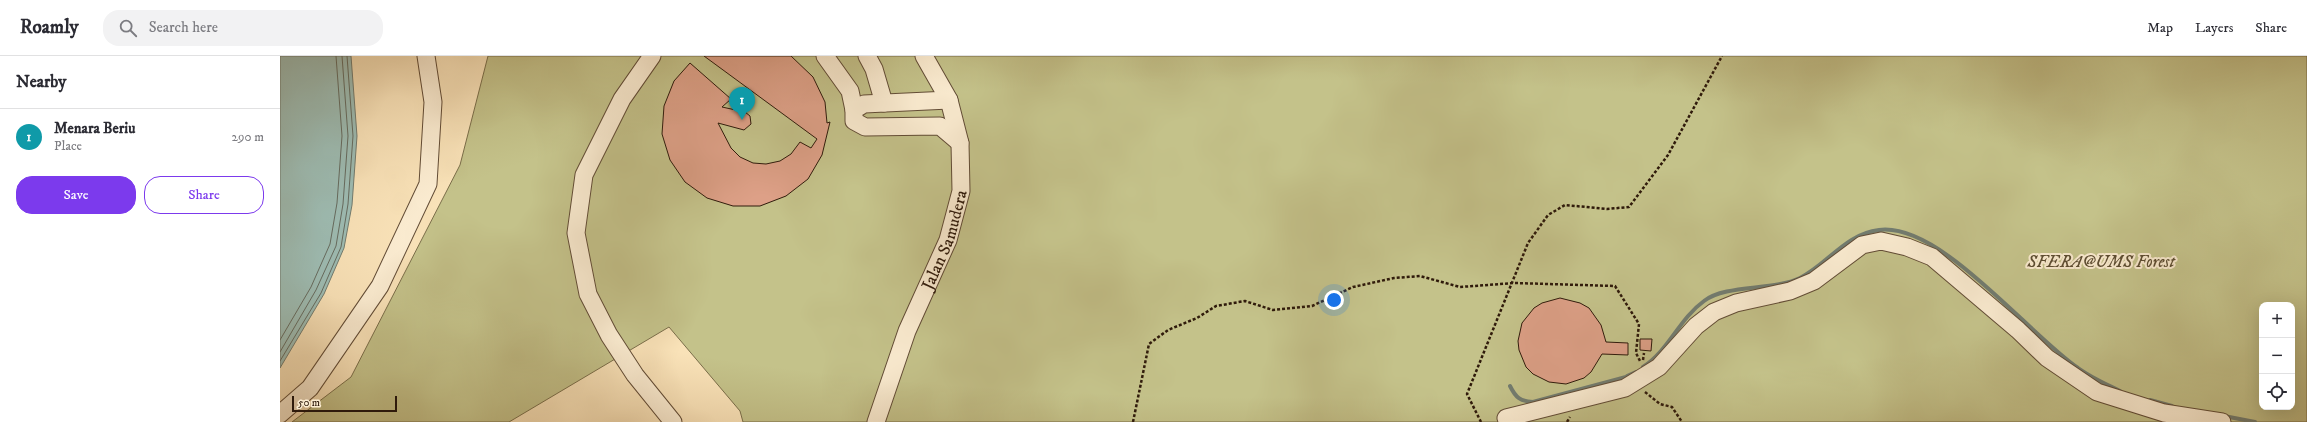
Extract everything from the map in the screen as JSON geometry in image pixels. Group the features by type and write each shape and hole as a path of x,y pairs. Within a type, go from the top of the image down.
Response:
{"street":[{"path":"280,414 310,388 380,286 428,184 433,102 426,56"},
{"path":"652,56 622,100 584,175 576,233 588,294 609,335 635,375 673,422"},
{"path":"825,56 850,91 854,110 854,121 865,127 940,126 960,143"},
{"path":"867,56 874,68 884,103"},
{"name":"Jalan Samudera","path":"876,422 907,331 948,240 961,191 960,143 949,100 924,56"},
{"path":"854,110 864,104 949,100"},
{"path":"1506,418 1625,388 1660,367 1696,326 1714,312 1736,303 1790,291 1814,280 1862,245 1881,241 1907,247 1932,257 2018,330 2047,358 2097,392 2164,413 2222,422"}],"path":[{"path":"1481,422 1467,394 1514,283 1528,243 1548,215 1565,204 1607,209 1629,207 1668,154 1722,56"},
{"path":"1133,422 1150,344 1168,330 1197,318 1216,306 1245,301 1273,310 1312,306 1353,288 1394,278 1420,276 1460,287 1514,283 1615,286 1639,324 1636,353 1642,367"},
{"path":"1645,391 1647,395 1660,404 1672,407 1682,422"}],"green space":[{"name":"SFERA@UMS Forest","path":"488,56 2307,56 2307,422 743,422 740,411 669,327 509,422 292,422 351,377 460,165"}],"water":[{"path":"280,56 351,56 357,136 352,205 344,248 324,294 280,368"}],"building":[{"path":"704,56 791,56 813,77 825,102 827,123 830,122 822,155 808,179 786,196 760,206 733,206 707,198 685,182 670,160 662,134 664,106 674,81 690,63 731,99 722,107 745,112 750,116 751,124 744,130 718,123 731,148 740,157 753,163 766,164 780,161 791,154 800,142 811,148 817,139"},
{"path":"1560,298 1580,303 1589,308 1601,325 1606,342 1628,343 1628,355 1602,354 1591,372 1584,378 1566,384 1549,382 1533,374 1526,367 1519,350 1518,341 1522,323 1534,308 1542,303"},
{"path":"1640,339 1652,339 1651,351 1640,350"}],"waterway":[{"path":"1643,367 1660,352 1695,308 1704,301 1724,292 1777,285 1800,278 1810,272 1846,243 1856,237 1879,230 1903,232 1929,243 1956,261 1983,283 2058,352 2078,368 2120,391"},
{"path":"1627,376 1636,372"},
{"path":"1510,386 1519,398 1525,401 1533,402 1626,377"},
{"path":"2150,400 2172,406"},
{"path":"2224,416 2255,422"}],"place":[{"name":"Menara Beriu","path":"742,120"}]}
